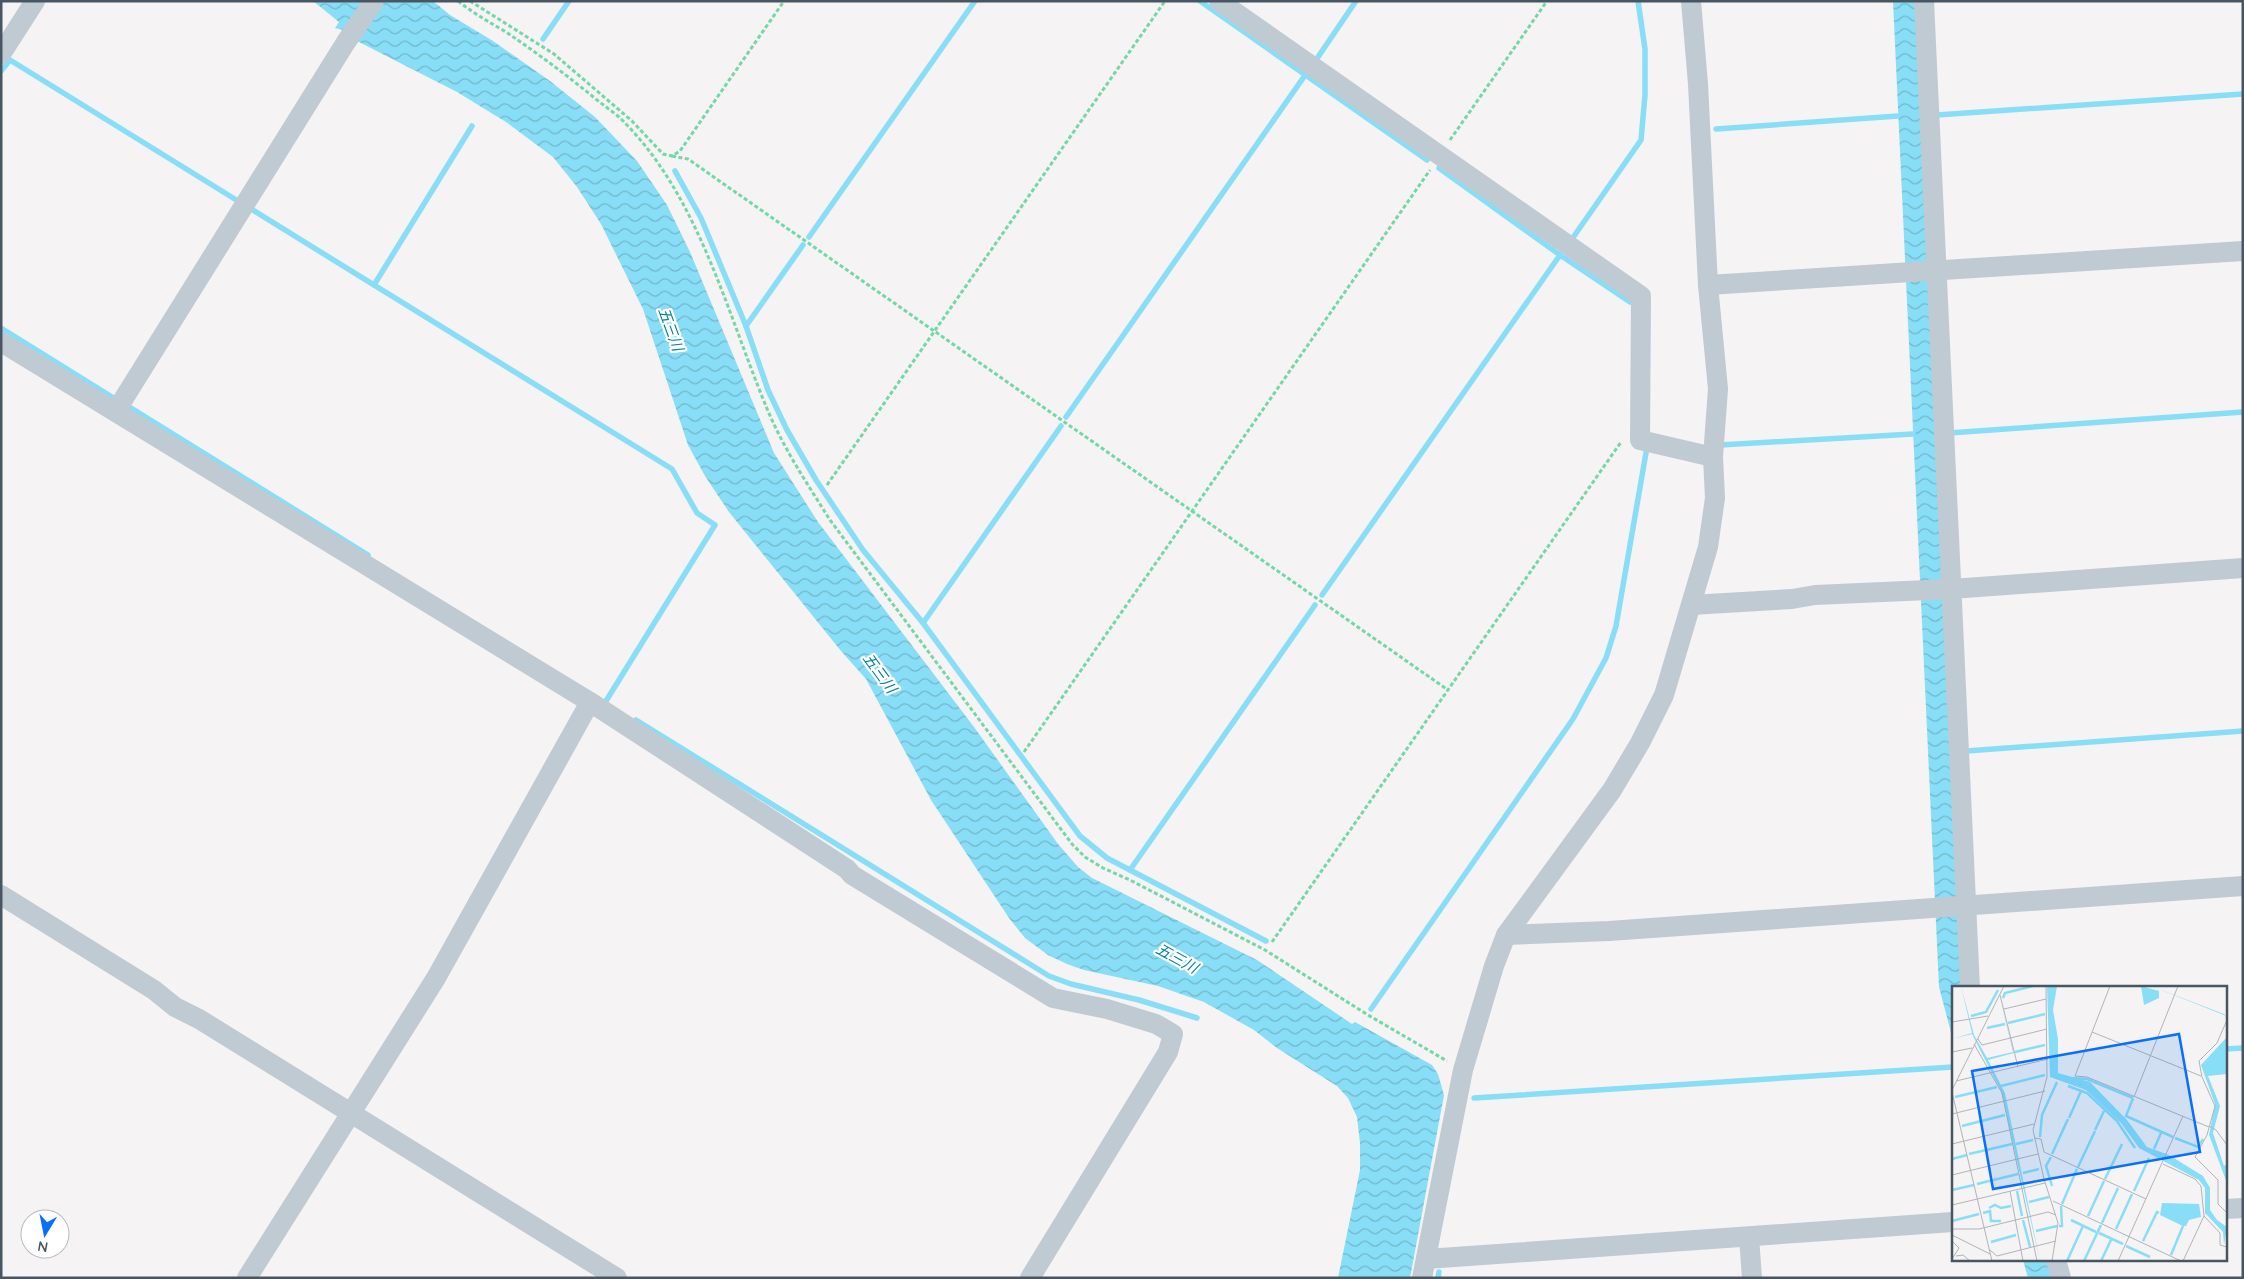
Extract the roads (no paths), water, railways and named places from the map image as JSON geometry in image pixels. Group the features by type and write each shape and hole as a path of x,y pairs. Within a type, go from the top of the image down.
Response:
{"street":[{"path":"1,54 35,1"},
{"path":"116,411 346,42 374,1"},
{"path":"1219,1 1641,296 1640,440 1713,457"},
{"path":"1690,1 1698,84 1708,285 1718,389 1713,457 1715,498 1710,537 1664,695 1640,743 1612,790 1506,935 1494,966 1463,1070 1424,1268 1749,1237 1952,1222"},
{"path":"1924,1 1970,986"},
{"path":"1708,285 1938,272 2243,251"},
{"path":"1,342 590,702 847,869 852,875 1053,998 1107,1009 1156,1024 1173,1034 1168,1052 1030,1278"},
{"path":"1691,606 1792,599 1815,595 1951,589 2243,568"},
{"path":"247,1278 436,978 590,702"},
{"path":"1506,935 1609,931 2243,886"},
{"path":"1,895 154,990 175,1007 199,1018 617,1278"},
{"path":"2226,1209 2243,1208"},
{"path":"1749,1237 1752,1278"},
{"path":"2057,1262 2061,1278"}],"water":[{"name":"五三川","path":"313,1 433,1 450,15 493,41 550,81 595,117 637,161 667,205 690,252 774,453 818,522 974,727 1058,844 1078,867 1092,878 1257,960 1352,1024 1355,1022 1432,1065 1438,1074 1444,1095 1410,1278 1338,1278 1360,1170 1360,1143 1357,1117 1348,1098 1337,1086 1277,1048 1254,1030 1204,1002 1158,986 1084,970 1048,955 1025,938 1009,918 931,800 866,679 841,651 729,512 705,476 688,445 643,309 601,224 577,187 553,157 506,122 457,92 359,42 346,31 335,28 339,22"},
{"path":"1893,1 1919,1 1966,986 1952,986 1952,1036 1939,987"},
{"path":"2024,1262 2049,1262 2054,1278 2028,1278"}],"waterway":[{"path":"543,39 569,1"},
{"path":"809,237 975,1"},
{"path":"1200,1 1427,160"},
{"path":"1316,60 1356,1"},
{"path":"1572,239 1641,140 1645,95 1645,49 1638,1"},
{"path":"1,71 10,60 238,201"},
{"path":"1066,417 1308,71"},
{"path":"1937,115 2243,94"},
{"path":"1716,129 1898,116"},
{"path":"374,285 472,126"},
{"path":"1439,168 1560,255 1630,302"},
{"path":"675,171 701,218 746,326 768,390 787,430 816,480 863,550 923,623 1080,836 1107,858 1266,941"},
{"path":"251,209 672,469 697,513 715,525 606,701"},
{"path":"746,326 803,245"},
{"path":"1322,595 1560,255"},
{"path":"1,328 112,397"},
{"path":"131,408 368,555"},
{"path":"1949,433 2243,412"},
{"path":"923,623 1061,426"},
{"path":"1720,445 1913,434"},
{"path":"1371,1009 1573,719 1606,658 1616,626 1647,447"},
{"path":"1130,870 1315,605"},
{"path":"636,720 1049,976 1071,984 1139,1000 1197,1018"},
{"path":"1966,751 2243,731"},
{"path":"2226,1049 2243,1048"},
{"path":"1474,1098 1952,1067"},
{"path":"1438,1278 1439,1272"}]}
